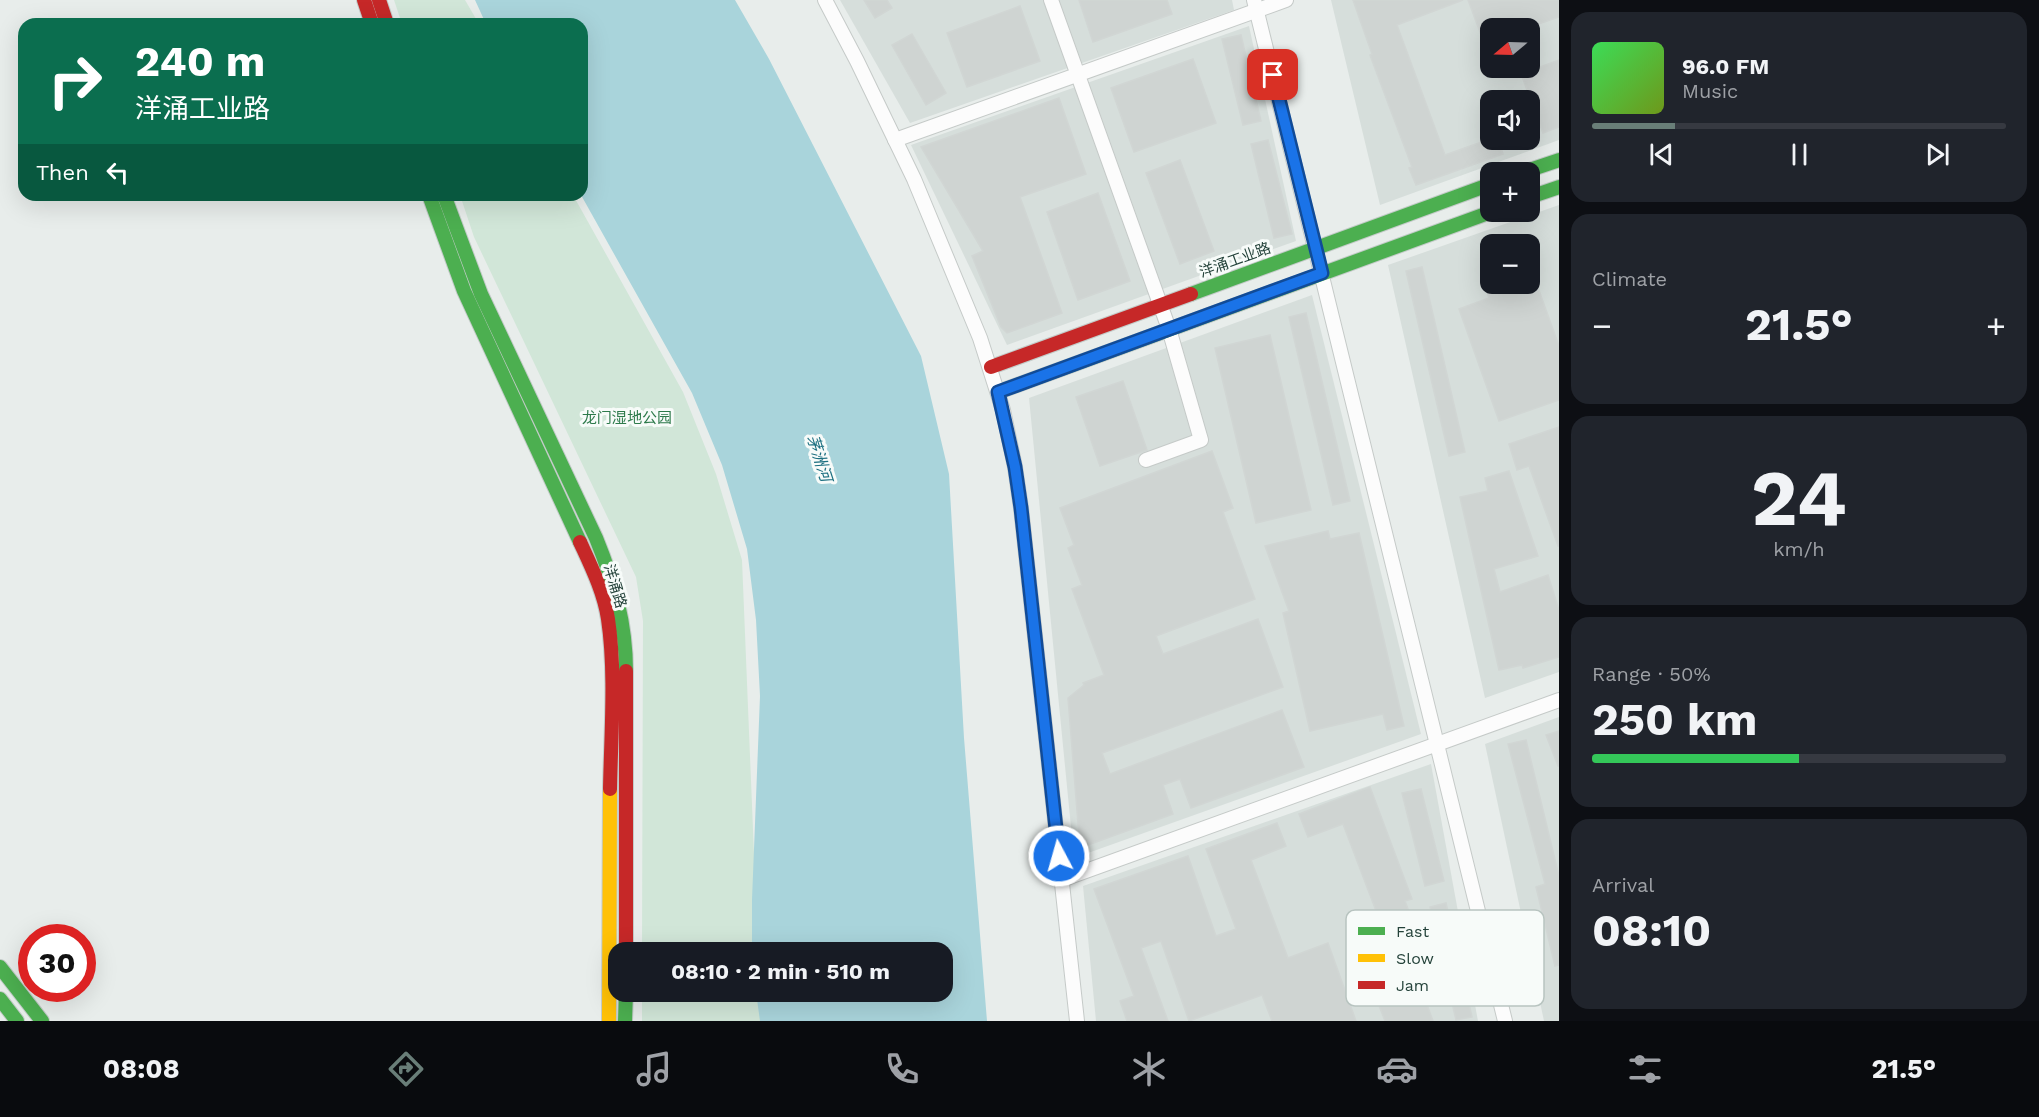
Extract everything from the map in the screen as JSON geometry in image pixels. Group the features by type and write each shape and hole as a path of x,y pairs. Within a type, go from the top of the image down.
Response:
{"street":[{"path":"364,0 370,18"},
{"path":"379,0 385,18"},
{"path":"825,0 895,140 948,257 998,392 1015,467 1021,508 1077,1021"},
{"path":"1051,0 1170,329 1201,440 1146,460"},
{"path":"895,140 1078,75 1256,5 1286,0"},
{"path":"1256,5 1478,910"},
{"path":"1540,167 1559,160"},
{"path":"1540,194 1559,187"},
{"name":"洋涌工业路","path":"990,367 1480,188"},
{"name":"洋涌路","path":"431,201 464,291 588,556 608,617 611,656 609,1021"},
{"name":"洋涌路","path":"446,201 481,294 596,538 613,579 623,616 626,660 626,942"},
{"path":"998,392 1480,216"},
{"path":"1061,880 1559,700"},
{"path":"0,967 42,1021"},
{"path":"0,999 17,1021"},
{"path":"626,1002 626,1021"},
{"path":"1501,1006 1505,1021"}],"shaded area":[{"path":"840,0 1232,0 1234,10 910,123"},
{"path":"1331,0 1559,0 1559,140 1540,147 1540,90 1480,90 1480,150 1531,150 1498,162 1480,162 1480,169 1380,205"},
{"path":"1249,26 1296,241 1007,345 911,145"},
{"path":"1559,205 1559,672 1485,698 1388,265 1511,222 1540,222 1540,212"},
{"path":"1312,295 1421,734 1074,858 1029,398"},
{"path":"1559,717 1559,1021 1544,1021 1541,1006 1544,1006 1544,910 1520,910 1485,744"},
{"path":"1431,764 1458,910 1346,910 1346,1006 1475,1006 1478,1021 1096,1021 1083,886"}],"green space":[{"path":"394,0 465,0 476,18 400,18"},
{"name":"龙门湿地公园","path":"462,201 576,201 683,392 716,474 742,560 758,942 642,942 643,621 636,577 474,237"},
{"path":"642,1002 760,1002 761,1021 642,1021"}],"water":[{"name":"茅洲河","path":"475,0 735,0 769,59 921,356 949,474 964,738 987,1021 760,1021 757,1002 953,1002 953,942 752,942 760,696 756,620 747,549 722,465 692,393 584,201 588,201 588,18 483,18"}],"building":[{"path":"864,0 887,0 892,8 875,18"},
{"path":"1079,0 1167,0 1172,14 1093,42"},
{"path":"1353,0 1463,0 1397,25 1445,155 1480,142 1480,150 1502,150 1503,154 1416,185 1409,168 1412,167 1370,55 1372,54"},
{"path":"1468,0 1559,0 1559,17 1540,24 1540,18 1480,18 1480,32"},
{"path":"1020,6 1040,61 967,87 947,33"},
{"path":"912,34 946,93 926,105 892,45"},
{"path":"1241,35 1261,121 1243,125 1222,39"},
{"path":"1193,59 1216,123 1134,152 1111,88"},
{"path":"1559,60 1559,127 1543,133 1540,125 1540,90 1527,90 1522,78 1540,78 1540,67"},
{"path":"1059,98 1086,174 1020,197 1062,313 1007,333 1001,327 972,256 983,251 921,147"},
{"path":"1268,140 1292,234 1274,238 1251,144"},
{"path":"1180,160 1214,251 1180,264 1146,173"},
{"path":"1098,193 1130,281 1078,300 1047,212"},
{"path":"1422,267 1465,452 1449,456 1406,271"},
{"path":"1540,293 1559,346 1559,400 1499,421 1459,309 1489,298 1488,294"},
{"path":"1306,313 1350,501 1333,505 1289,317"},
{"path":"1270,335 1311,510 1256,523 1215,348"},
{"path":"1123,381 1147,450 1100,466 1076,397"},
{"path":"1559,427 1558,546 1529,466 1517,470 1509,444"},
{"path":"1212,451 1233,508 1223,512 1255,599 1156,636 1163,654 1258,619 1283,687 1102,753 1110,774 1282,710 1304,767 1191,808 1180,779 1163,785 1173,814 1080,848 1068,698 1084,685 1083,683 1104,675 1072,589 1082,585 1068,548 1074,545 1060,508"},
{"path":"1509,471 1538,556 1494,569 1500,592 1548,575 1559,610 1559,657 1523,668 1522,665 1499,670 1460,497 1488,491 1485,478"},
{"path":"1328,531 1330,539 1359,533 1404,726 1387,730 1383,714 1310,731 1283,613 1289,611 1265,546"},
{"path":"1559,731 1559,766 1558,766 1546,735"},
{"path":"1526,740 1559,876 1559,965 1555,966 1544,920 1544,910 1542,910 1536,887 1545,884 1508,744"},
{"path":"1370,787 1412,899 1405,901 1408,910 1376,910 1343,824 1308,837 1299,814"},
{"path":"1421,789 1444,881 1425,886 1402,793"},
{"path":"1277,823 1286,846 1251,860 1288,958 1328,943 1346,993 1346,1006 1351,1006 1356,1021 1272,1021 1262,995 1189,1021 1161,941 1141,948 1168,1021 1127,1021 1120,1001 1134,996 1094,889 1188,856 1216,936 1236,929 1206,849"},
{"path":"1446,903 1448,910 1431,910 1430,907"},
{"path":"1379,1006 1427,1006 1433,1021 1385,1021"},
{"path":"1453,1006 1469,1006 1472,1017 1456,1020"}],"traffic: fast":[{"path":"1540,167 1559,160"},
{"path":"1540,194 1559,187"},
{"path":"1191,294 1480,188"},
{"path":"431,201 464,291 580,542"},
{"path":"446,201 481,294 596,538 621,619 626,671"},
{"path":"998,392 1480,216"},
{"path":"0,967 42,1021"},
{"path":"0,999 17,1021"},
{"path":"625,1021 626,1002"}],"traffic: slow":[{"path":"609,1021 610,789"}],"traffic: jam":[{"path":"364,0 370,18"},
{"path":"379,0 385,18"},
{"path":"991,367 1191,294"},
{"path":"580,542 600,589 608,619 612,682 610,789"},
{"path":"626,671 626,942"}],"route":[{"path":"1059,856 1021,508 1015,467 998,392 1322,273 1273,75"}]}
